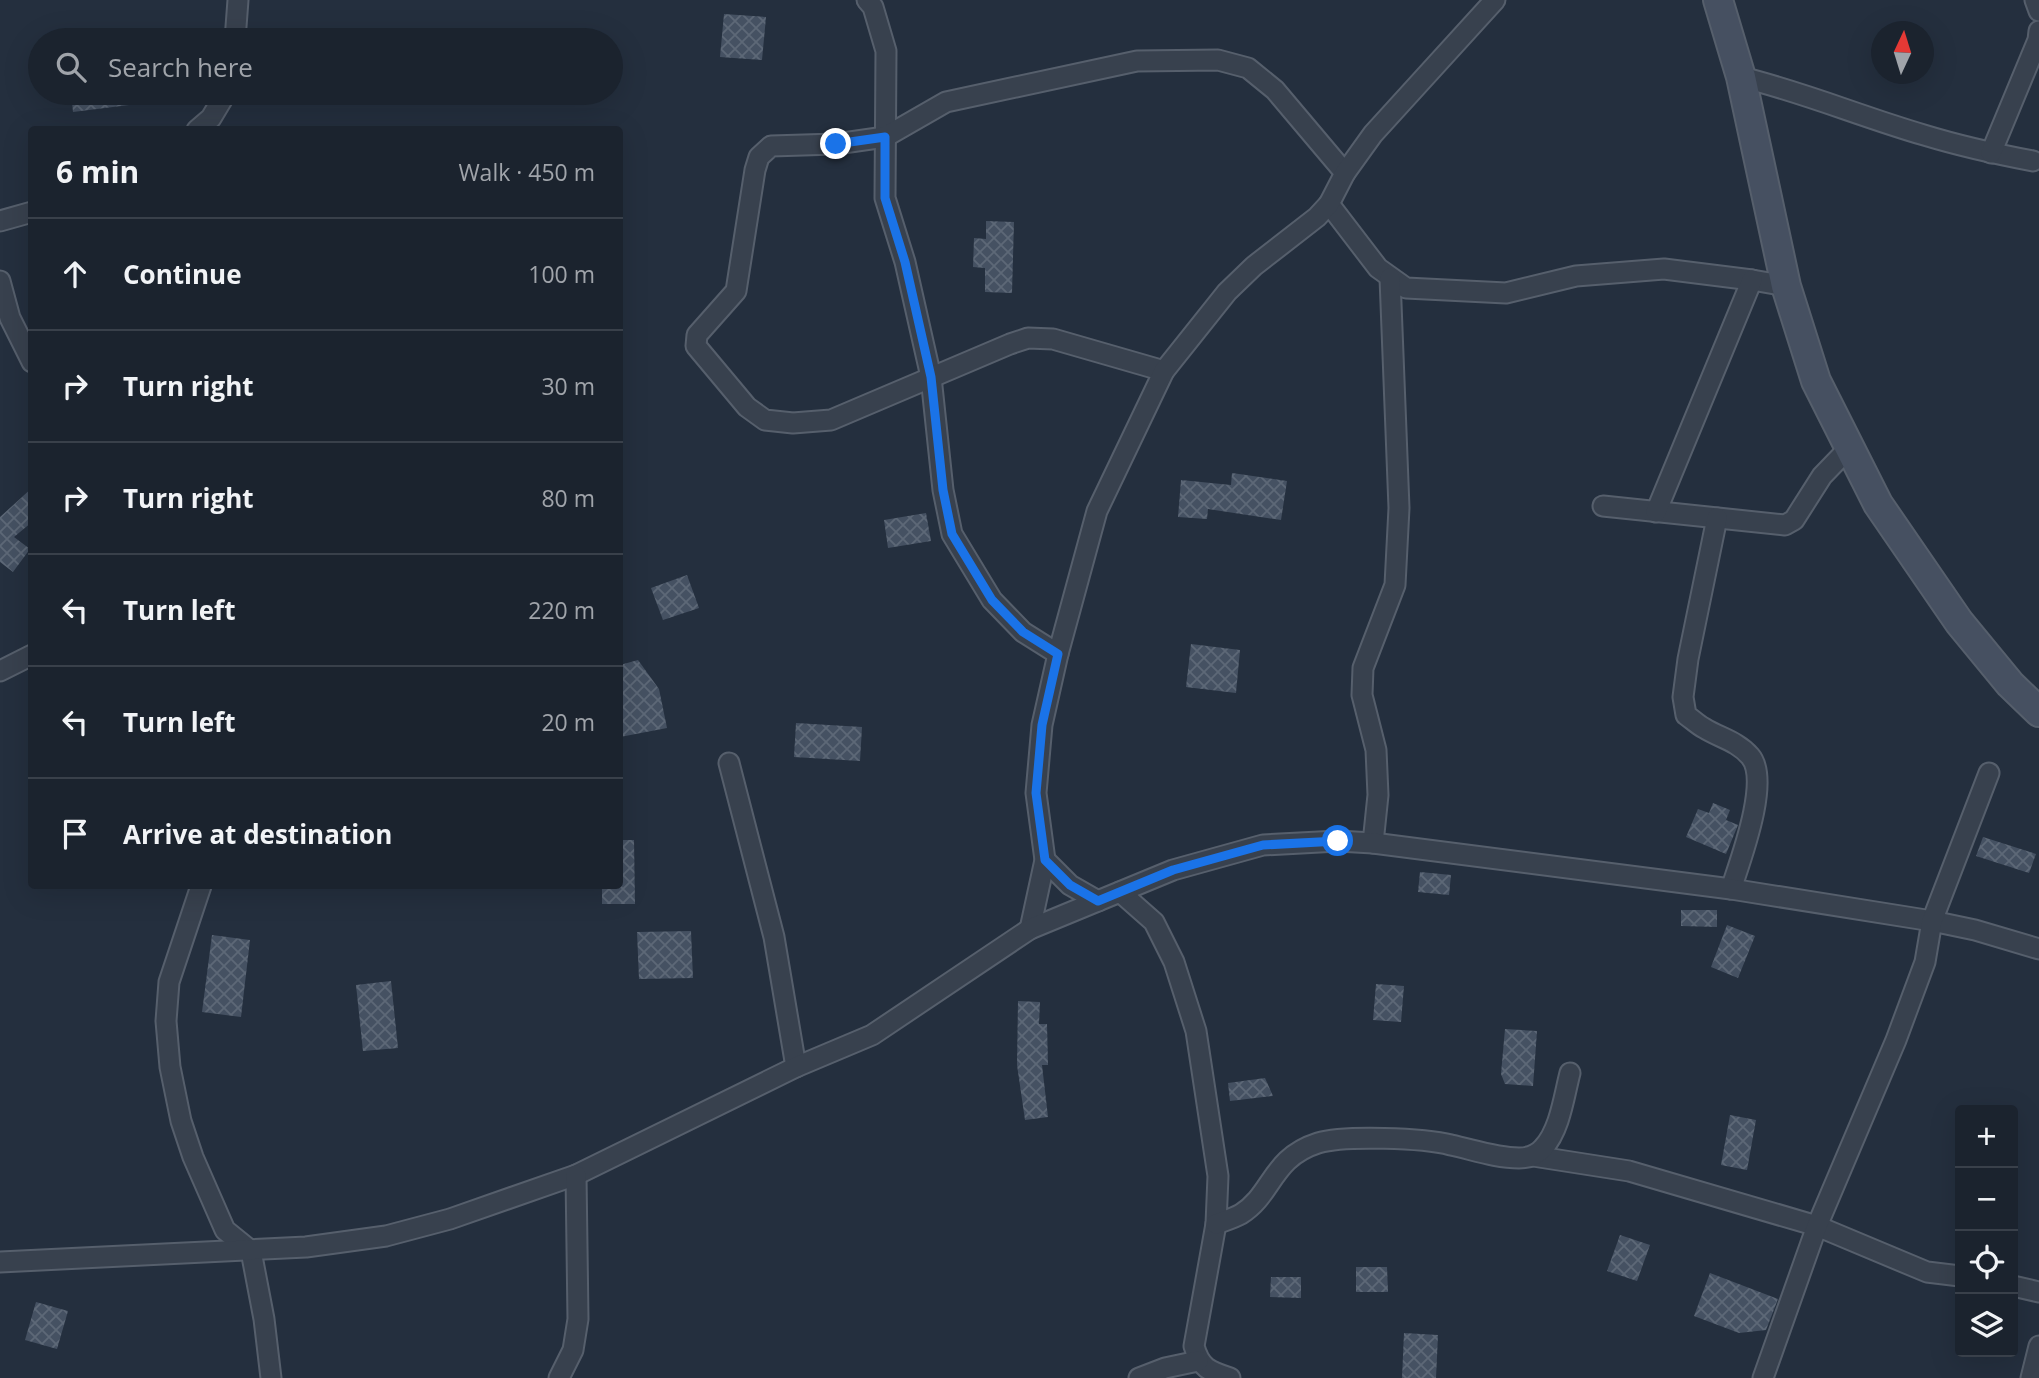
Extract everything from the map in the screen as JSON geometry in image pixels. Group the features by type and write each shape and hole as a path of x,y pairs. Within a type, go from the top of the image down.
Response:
{"street":[{"path":"236,28 238,0"},
{"path":"867,0 873,7 886,51 885,198 905,262 931,377 943,490 952,534 992,600 1023,632 1058,654"},
{"path":"1030,929 1045,860 1036,793 1042,725 1058,654 1097,511 1164,371 1227,292 1254,265 1317,217 1329,204 1345,173 1373,135 1495,0"},
{"path":"1718,0 1741,77 1786,286 1816,381 1878,504 1959,622 2010,684 2039,712"},
{"path":"2035,0 2039,12"},
{"path":"1991,153 2038,40 2039,31"},
{"path":"1164,371 1053,339 1028,338 831,420 793,423 765,420 747,407 696,346 697,335 736,291 755,170 760,156 771,146 836,144 885,137 946,102 1137,61 1218,60 1248,68 1275,90 1345,173"},
{"path":"1741,77 1777,86 1924,135 1991,153 2033,160"},
{"path":"202,126 211,118 219,105"},
{"path":"1329,204 1378,268 1406,288 1506,293 1576,276 1664,269 1786,286"},
{"path":"0,221 28,213"},
{"path":"1373,843 1378,795 1376,761 1362,695 1363,668 1395,585 1399,508 1390,278"},
{"path":"1656,512 1752,280"},
{"path":"0,281 10,318 28,354"},
{"path":"1603,506 1785,525 1794,520 1822,476 1849,448"},
{"path":"1717,518 1688,659 1683,698 1686,715 1704,729 1732,740 1753,758 1757,780 1754,816 1731,889"},
{"path":"0,671 28,657"},
{"path":"729,763 774,937 796,1067"},
{"path":"1763,1378 1817,1226 1896,1040 1925,962 1932,921 1989,774"},
{"path":"0,1262 306,1247 386,1236 450,1219 576,1175 796,1067 872,1035 1030,929 1173,870 1263,845 1338,841 1373,843 1731,889 1932,921 1975,930 2039,949"},
{"path":"1045,860 1070,885 1098,901"},
{"path":"200,889 169,982 167,1032 170,1067 181,1121 193,1157 225,1230 251,1251 264,1319 271,1378"},
{"path":"1120,892 1154,922 1174,962 1196,1031 1218,1176 1216,1224 1194,1346 1198,1361 1213,1372 1230,1378"},
{"path":"1533,1156 1543,1149 1553,1135 1570,1073"},
{"path":"1216,1224 1240,1214 1253,1203 1276,1171 1296,1151 1321,1142 1377,1138 1448,1144 1492,1156 1533,1156 1629,1171 1817,1226 1927,1272 1955,1275"},
{"path":"559,1378 573,1350 578,1319 576,1175"},
{"path":"214,1252 225,1230"},
{"path":"2018,1287 2039,1292"},
{"path":"2031,1378 2039,1346"},
{"path":"1139,1378 1165,1368 1198,1361"}],"building":[{"path":"724,14 766,17 762,60 720,57"},
{"path":"72,105 129,105 73,112"},
{"path":"986,221 1014,222 1012,293 985,292 985,268 973,267 974,238 986,239"},
{"path":"1232,473 1287,481 1281,520 1208,509 1207,519 1178,517 1181,480 1231,485"},
{"path":"28,492 28,525 14,537 28,548 28,552 13,572 0,562 0,517"},
{"path":"926,513 931,541 888,548 884,520"},
{"path":"687,575 699,608 663,620 651,588"},
{"path":"1191,644 1240,650 1236,693 1186,687"},
{"path":"638,660 659,689 667,728 623,736 623,664"},
{"path":"796,723 862,727 860,761 794,757"},
{"path":"1713,803 1730,810 1726,820 1738,825 1726,854 1686,837 1698,809 1709,813"},
{"path":"1983,837 2036,854 2029,873 1976,856"},
{"path":"623,840 634,840 635,904 602,904 602,889 623,889"},
{"path":"1420,872 1451,875 1449,895 1418,892"},
{"path":"1681,910 1717,910 1717,927 1681,926"},
{"path":"1727,925 1755,936 1738,978 1711,967"},
{"path":"691,931 693,978 639,979 637,932"},
{"path":"212,935 250,940 241,1017 202,1012"},
{"path":"391,981 398,1048 363,1051 356,985"},
{"path":"1376,984 1404,986 1401,1022 1373,1020"},
{"path":"1018,1001 1040,1002 1039,1024 1047,1024 1048,1065 1042,1065 1048,1117 1025,1120 1017,1065"},
{"path":"1505,1029 1537,1031 1533,1086 1505,1084 1501,1074"},
{"path":"1265,1078 1273,1096 1230,1101 1228,1083"},
{"path":"1730,1115 1756,1120 1747,1170 1721,1165"},
{"path":"1620,1235 1650,1245 1637,1281 1607,1271"},
{"path":"1356,1267 1387,1267 1388,1292 1356,1292"},
{"path":"1710,1273 1778,1299 1766,1330 1739,1333 1694,1316"},
{"path":"1271,1277 1301,1277 1301,1298 1270,1297"},
{"path":"36,1302 68,1311 57,1349 25,1340"},
{"path":"1404,1333 1438,1335 1436,1378 1402,1378"}],"route":[{"path":"836,144 885,137 885,198 905,262 931,377 943,490 952,534 992,600 1023,632 1058,654 1042,725 1036,793 1045,860 1070,885 1098,901 1173,870 1263,845 1338,841"}]}
